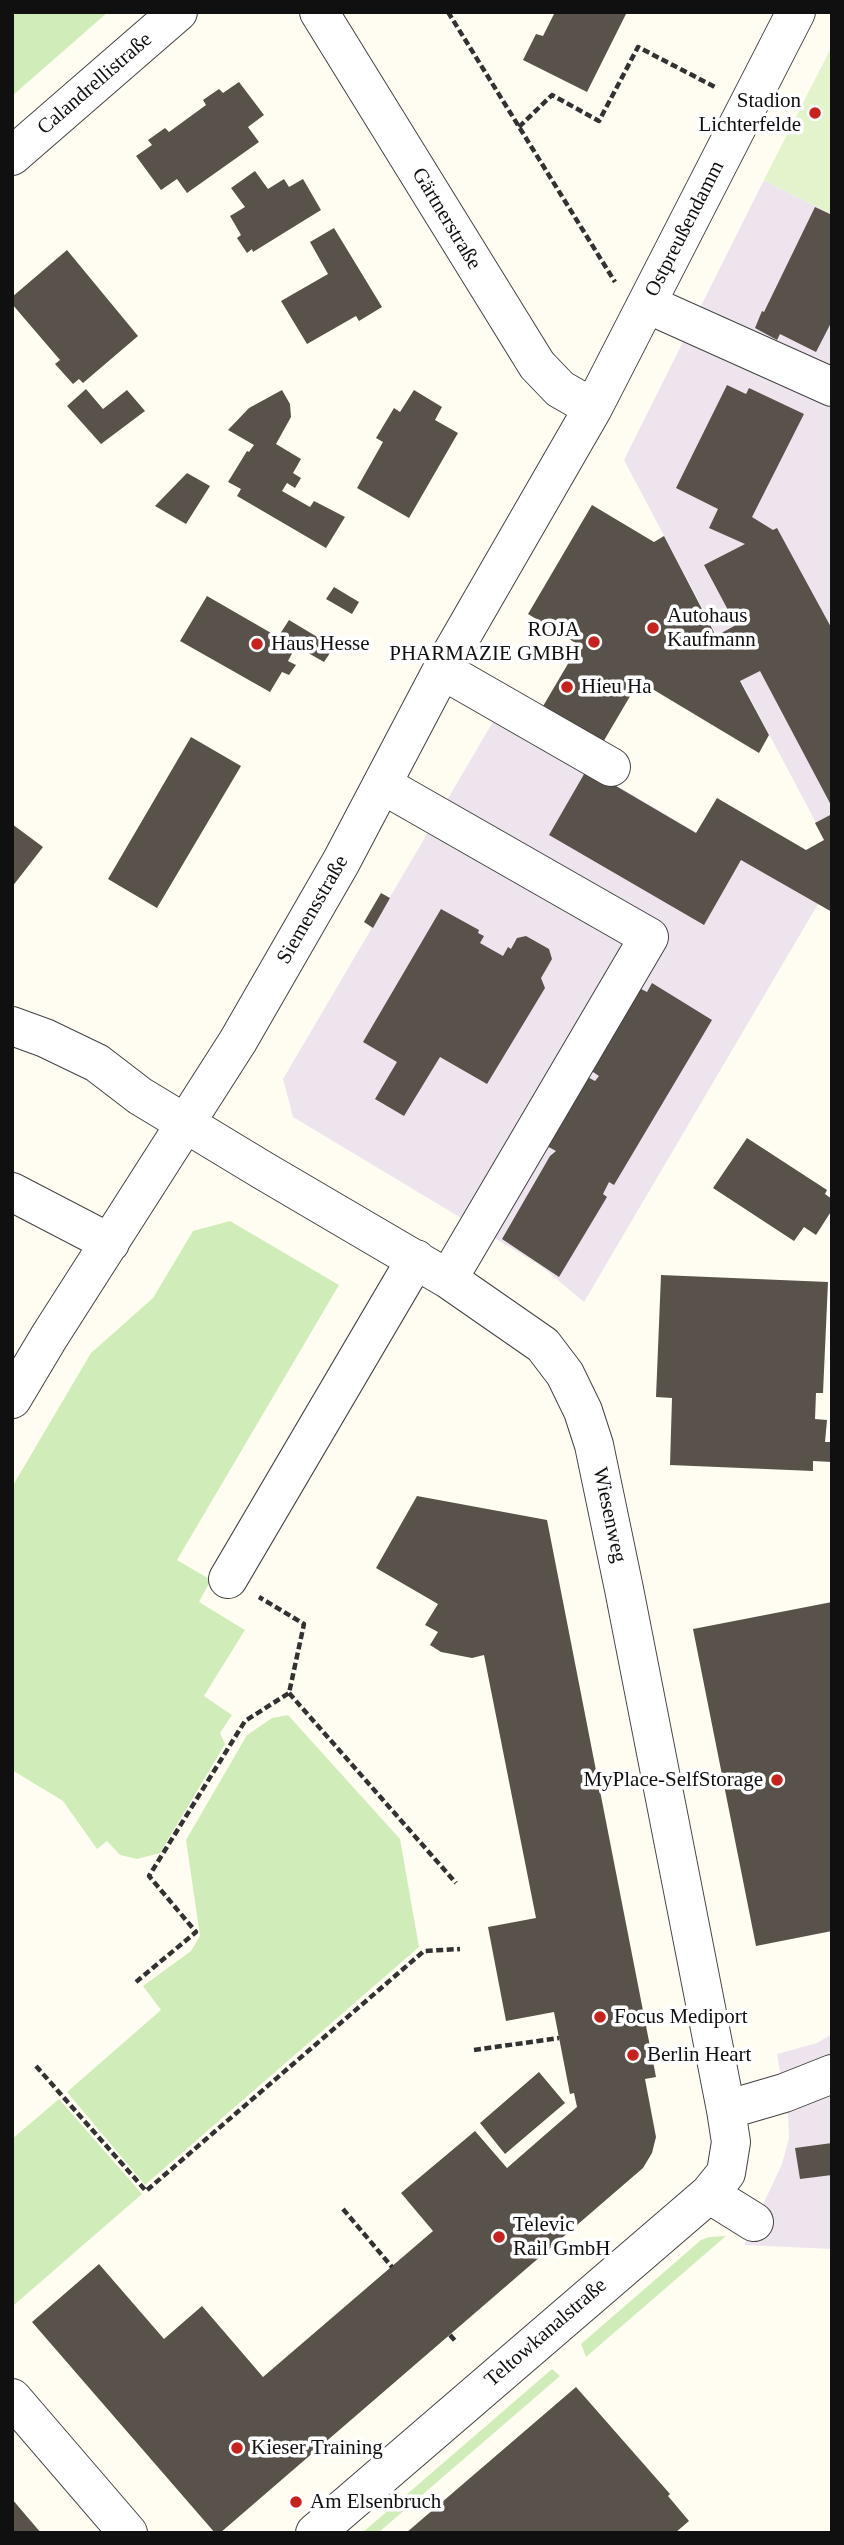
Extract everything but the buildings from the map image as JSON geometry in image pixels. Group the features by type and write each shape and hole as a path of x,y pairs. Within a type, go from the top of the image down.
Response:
{"street":[{"name":"Calandrellistraße","path":"12,156 178,12"},
{"name":"Gärtnerstraße","path":"319,12 537,365 560,389 593,408"},
{"name":"Ostpreußendamm","path":"593,408 796,12"},
{"path":"647,304 832,387"},
{"name":"Siemensstraße","path":"12,1399 238,1041 383,785 442,670 593,408"},
{"path":"442,670 611,767"},
{"path":"228,1579 649,937 383,785"},
{"name":"Wiesenweg","path":"12,1026 45,1038 97,1063 141,1096 432,1269 542,1345 565,1374 583,1411 594,1445 726,2110"},
{"path":"12,1192 110,1243"},
{"path":"726,2110 784,2094 832,2074"},
{"name":"Teltowkanalstraße","path":"315,2533 709,2194 726,2173 731,2141 726,2110"},
{"path":"709,2194 754,2222"},
{"path":"12,2398 128,2533"}],"path":[{"path":"448,12 615,283"},
{"path":"519,127 552,95 599,121 638,47 713,86"},
{"path":"136,1982 196,1932 149,1876 245,1721 289,1693 304,1624 228,1579"},
{"path":"289,1693 456,1883"},
{"path":"36,2066 146,2191 424,1951 460,1949"},
{"path":"646,2024 653,2023"},
{"path":"474,2050 559,2038"},
{"path":"343,2209 392,2267"},
{"path":"450,2335 457,2343"}],"shaded area":[{"path":"764,180 832,214 832,853 624,460"},
{"path":"497,715 818,904 584,1302 541,1266 293,1117 283,1079"},
{"path":"832,2034 832,2249 744,2245 782,2164 789,2138 777,2054 817,2043"}],"green space":[{"path":"12,12 108,12 12,96"},
{"name":"Stadion Lichterfelde","path":"832,46 832,214 764,180"},
{"path":"230,1221 339,1285 177,1560 211,1580 199,1602 245,1630 204,1696 232,1715 220,1733 225,1744 160,1853 137,1859 120,1855 107,1841 97,1849 63,1801 12,1770 12,1487 91,1353 153,1298 193,1231"},
{"path":"288,1715 400,1839 419,1947 145,2185 67,2092 161,2010 143,1986 191,1951 200,1936 186,1840 247,1735 272,1718"},
{"path":"59,2099 142,2194 14,2305 12,2139"},
{"path":"726,2236 586,2357 581,2344 701,2240"},
{"path":"552,2369 560,2376 378,2533 362,2533"}],"place":[{"name":"Stadion Lichterfelde","path":"815,113"},
{"name":"Autohaus Kaufmann","path":"653,628"},
{"name":"ROJA PHARMAZIE GMBH","path":"594,642"},
{"name":"Haus Hesse","path":"257,644"},
{"name":"Hieu Ha","path":"567,687"},
{"name":"MyPlace-SelfStorage","path":"777,1780"},
{"name":"Focus Mediport","path":"600,2017"},
{"name":"Berlin Heart","path":"633,2055"},
{"name":"Televic Rail GmbH","path":"499,2237"},
{"name":"Kieser Training","path":"237,2448"},
{"name":"Am Elsenbruch","path":"296,2502"}]}
